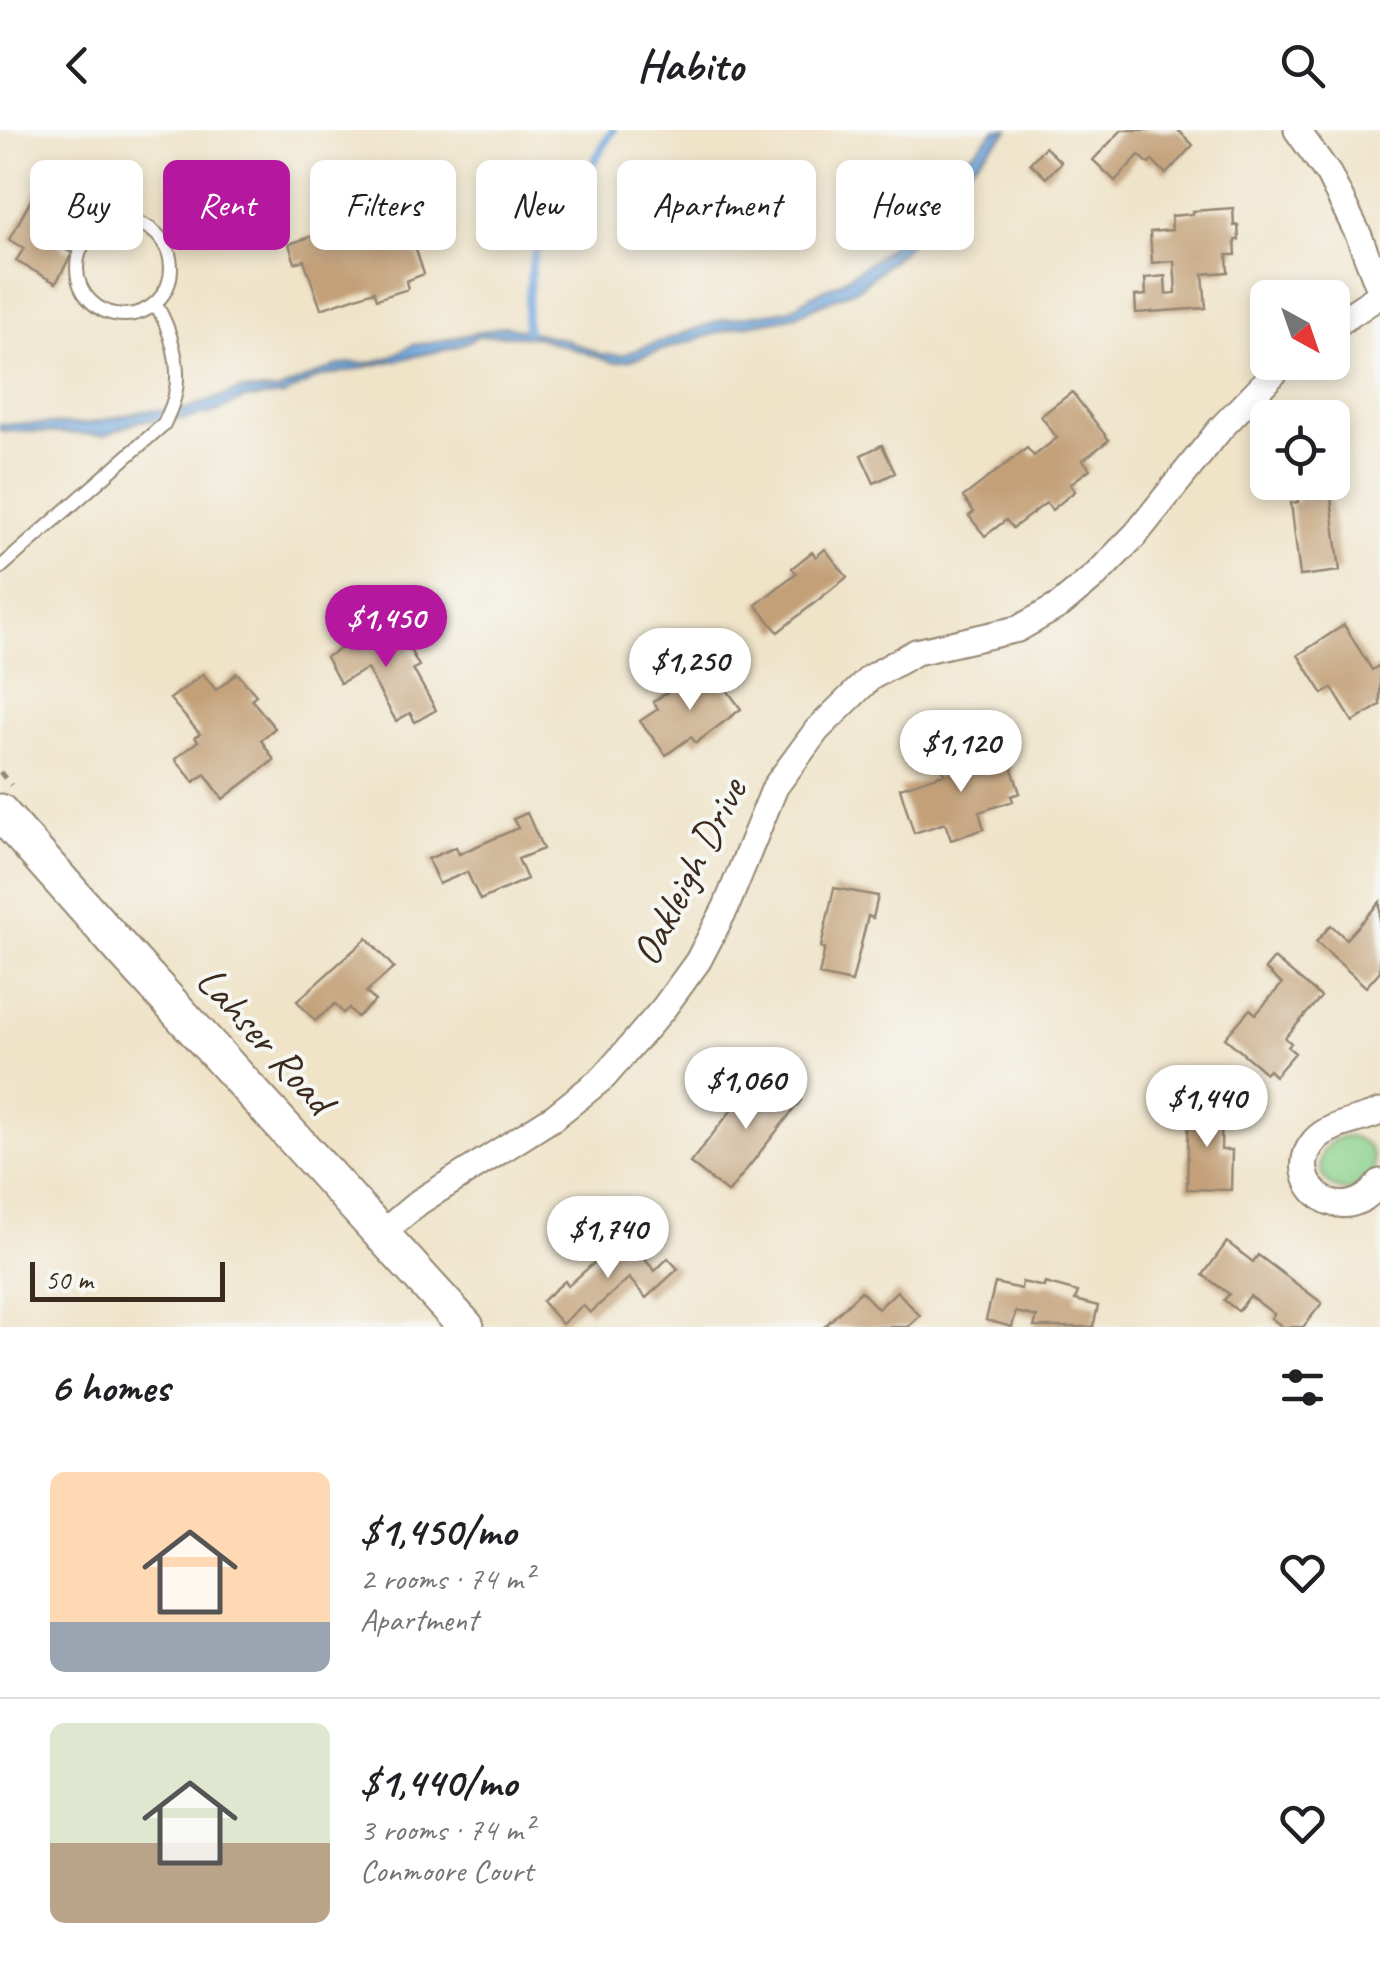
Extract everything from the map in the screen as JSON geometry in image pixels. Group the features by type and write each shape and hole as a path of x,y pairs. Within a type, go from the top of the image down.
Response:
{"street":[{"path":"1297,130 1329,175 1380,292 1350,314"},
{"name":"Oakleigh Drive","path":"381,1234 419,1202 554,1117 604,1077 698,961 726,907 775,787 816,730 872,676 916,652 1018,629 1060,604 1136,534 1222,428 1268,380"},
{"name":"Lahser Road","path":"0,812 466,1327"},
{"path":"1380,1112 1336,1126 1314,1140 1304,1164 1309,1185 1325,1201 1349,1206 1365,1199 1380,1182"}],"lane":[{"path":"126,220 142,224 166,244 171,276 155,303 127,315 112,314 86,297 76,268 78,254 96,229 126,220"},
{"path":"0,568 164,424 176,392 175,352 166,320 155,303"}],"green space":[{"path":"1347,1137 1366,1145 1374,1164 1366,1183 1347,1191 1328,1183 1320,1164 1328,1145"}],"water":[{"path":"995,130 1009,130 974,163 974,160 963,160"},
{"path":"886,250 903,250 859,288 792,317 736,327 630,360 614,362 536,337 478,336 456,347 320,377 284,395 243,399 215,412 184,419 139,421 105,435 0,430 0,424 87,424 144,411 186,409 240,390 277,391 336,366 369,363 413,345 505,326 563,339 601,354 622,355 722,320 789,310"}],"building":[{"path":"1122,130 1178,130 1193,145 1166,174 1152,160 1149,164 1139,155 1115,181 1093,160"},
{"path":"1045,147 1061,162 1046,178 1030,163"},
{"path":"30,202 30,250 72,253 56,283 16,261 24,248 9,240"},
{"path":"1233,208 1239,240 1235,240 1236,255 1227,255 1228,272 1203,274 1206,308 1136,313 1135,296 1146,295 1145,278 1165,276 1166,294 1176,293 1174,261 1152,263 1150,232 1172,230 1171,216"},
{"path":"310,237 310,250 416,250 424,274 406,281 408,289 377,299 374,291 321,309 304,260 295,263 290,244"},
{"path":"1072,392 1109,440 1083,460 1090,469 1070,484 1075,491 1052,510 1046,503 1013,528 1006,520 985,536 969,516 974,512 963,497 1027,448 1034,456 1057,438 1041,416"},
{"path":"882,445 895,473 874,483 861,455"},
{"path":"1331,500 1340,571 1300,576 1291,503"},
{"path":"825,549 847,577 778,632 756,605 796,573 792,568 812,552 816,557"},
{"path":"393,619 419,666 413,669 436,710 415,722 410,713 396,721 367,669 340,683 326,657"},
{"path":"1344,625 1372,670 1380,665 1380,705 1353,722 1332,688 1323,694 1298,655"},
{"path":"237,673 256,695 251,699 275,728 261,740 274,760 223,799 205,774 194,782 175,759 198,741 195,737 200,734 170,699 203,674 216,690"},
{"path":"705,674 710,679 716,675 741,709 696,743 691,737 666,755 640,721 658,709 653,702 676,686 680,692"},
{"path":"980,754 982,762 1007,754 1020,793 1011,796 1013,801 979,812 984,829 951,840 945,823 914,833 900,788 944,774 942,767"},
{"path":"527,813 543,849 518,859 527,879 480,900 467,872 439,884 428,859 456,847 459,854 518,828 513,819"},
{"path":"834,888 878,896 873,918 868,916 852,982 819,975"},
{"path":"1380,902 1380,971 1366,987 1316,942 1331,925 1346,939"},
{"path":"367,938 394,968 366,992 375,1001 357,1017 349,1008 343,1013 335,1004 315,1021 297,1001"},
{"path":"1274,958 1321,997 1285,1038 1295,1053 1275,1076 1269,1070 1266,1073 1225,1038 1250,1009 1256,1014 1282,984 1265,969"},
{"path":"763,1070 801,1100 728,1193 690,1163"},
{"path":"1189,1103 1222,1104 1221,1150 1232,1150 1231,1190 1187,1189"},
{"path":"624,1236 655,1271 668,1258 678,1269 646,1298 629,1278 590,1313 583,1305 562,1324 542,1301 565,1281 568,1286"},
{"path":"1227,1242 1253,1262 1258,1255 1322,1303 1303,1327 1283,1327 1271,1318 1274,1314 1250,1296 1238,1311 1224,1300 1229,1294 1203,1275"},
{"path":"1022,1282 1044,1287 1045,1283 1078,1292 1075,1300 1098,1306 1093,1327 1034,1327 1037,1317 1016,1312 1012,1327 986,1320 995,1283 1021,1289"},
{"path":"861,1291 878,1309 897,1291 920,1316 908,1327 824,1327"}],"waterway":[{"path":"527,330 532,263 537,248 613,130"}]}
